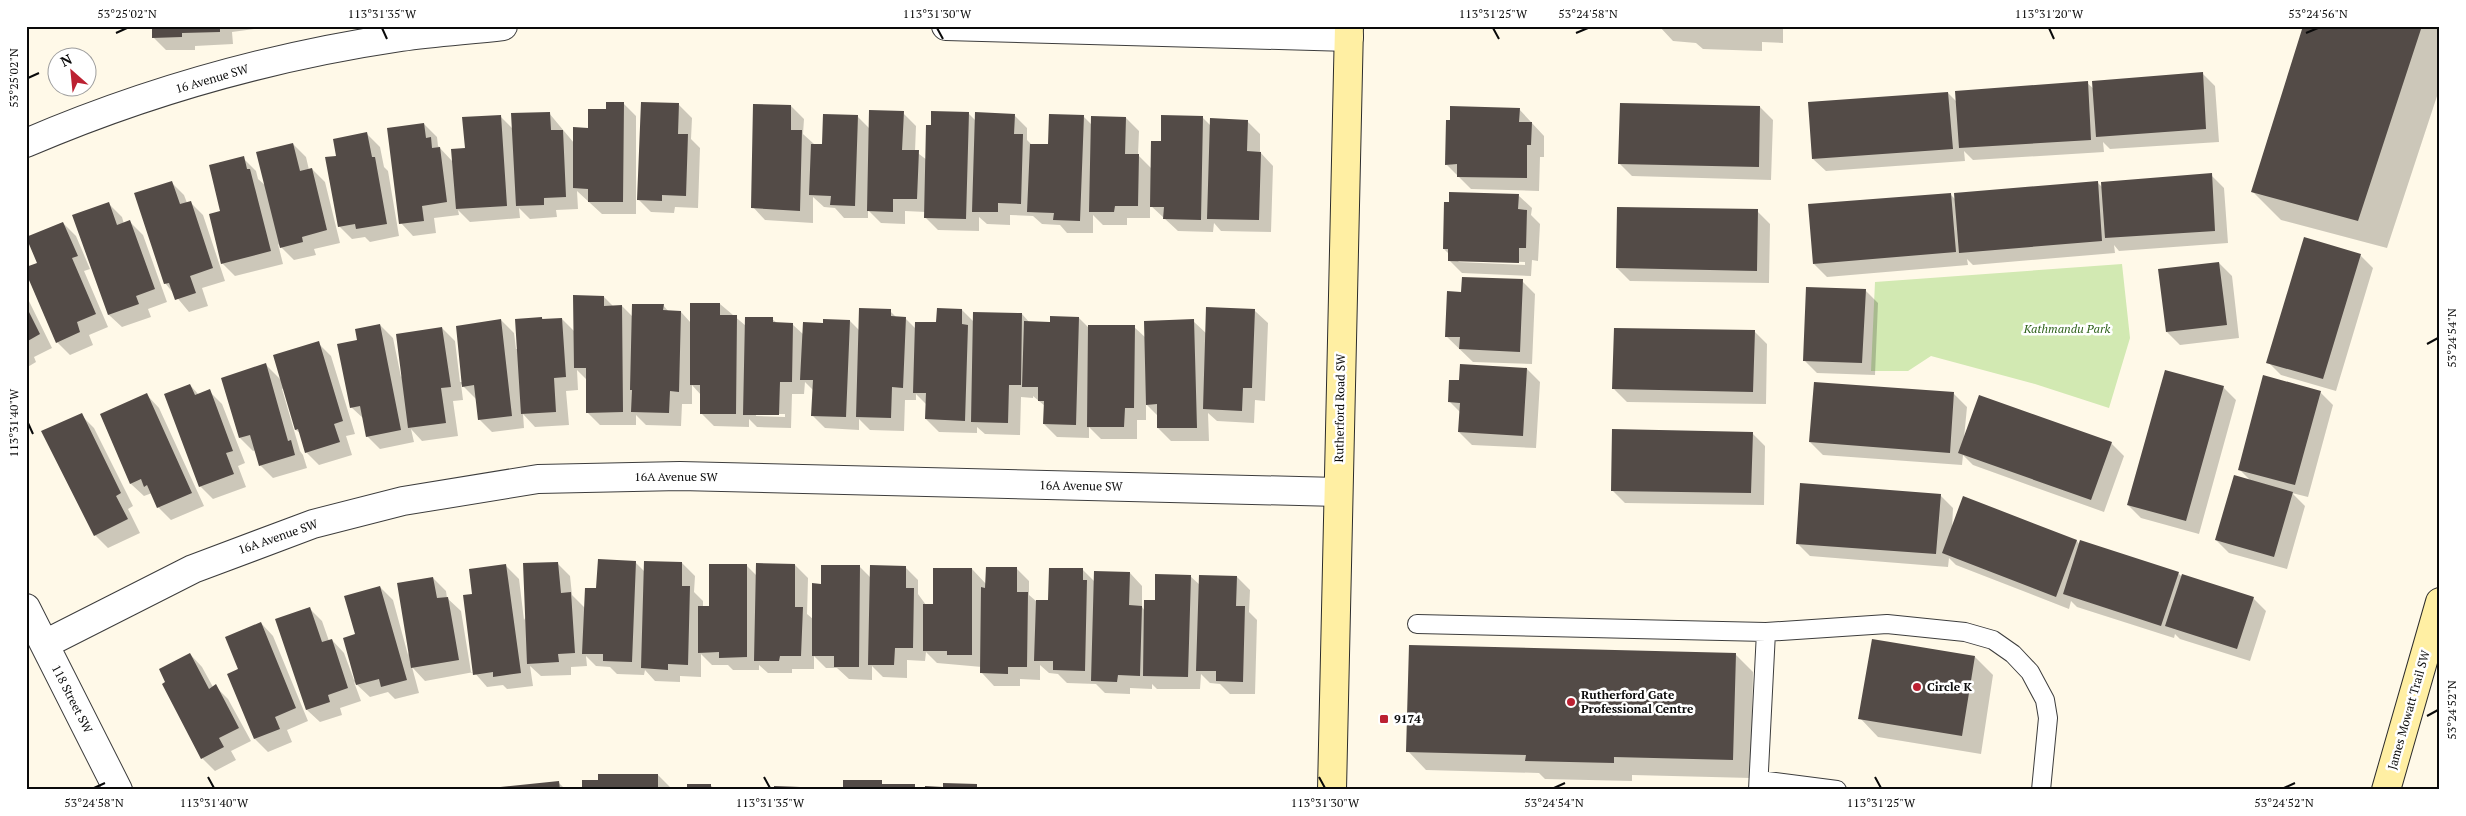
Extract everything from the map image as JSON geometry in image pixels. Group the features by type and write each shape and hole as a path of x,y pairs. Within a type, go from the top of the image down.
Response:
{"street":[{"name":"16 Avenue SW","path":"26,143 120,107 187,86 402,31 503,26"},
{"path":"946,26 1349,32"},
{"name":"Rutherford Road SW","path":"1332,790 1349,32"},
{"name":"16A Avenue SW","path":"45,644 193,568 313,524 403,501 538,480 680,476 1338,492"},
{"name":"James Mowatt Trail SW","path":"2386,790 2440,602"},
{"name":"118 Street SW","path":"26,608 118,790"}],"lane":[{"path":"1417,624 1766,632 1887,624 1965,632 1993,640 2013,654 2030,672 2046,700 2048,718 2042,790"},
{"path":"1766,632 1758,785 1837,790"}],"green space":[{"name":"Kathmandu Park","path":"2122,264 2130,338 2109,408 2035,384 1931,356 1908,371 1871,371 1875,282"}],"building":[{"path":"152,26 220,26 220,32 182,33 182,37 152,38"},
{"path":"2303,26 2422,26 2358,221 2251,192"},
{"path":"2203,72 2206,129 2096,137 2092,81"},
{"path":"2088,81 2091,140 1959,148 1955,91"},
{"path":"1948,92 1953,149 1812,159 1808,102"},
{"path":"606,102 624,102 623,202 588,202 588,189 573,188 573,127 588,128 588,109 606,109"},
{"path":"641,102 679,103 678,134 688,134 686,196 662,195 662,201 637,200"},
{"path":"1620,103 1760,106 1759,167 1618,164"},
{"path":"753,104 791,105 791,130 802,130 800,211 751,208"},
{"path":"1450,106 1520,108 1519,122 1532,122 1531,145 1527,145 1527,178 1457,177 1457,164 1445,165 1446,120 1450,120"},
{"path":"869,110 904,111 902,150 919,150 917,199 893,199 893,212 867,211"},
{"path":"931,111 969,112 966,219 924,218 926,125 931,125"},
{"path":"550,112 551,130 563,130 566,197 544,198 544,205 516,206 511,113"},
{"path":"975,112 1015,114 1014,134 1023,134 1021,204 998,203 998,212 972,212"},
{"path":"823,114 858,115 855,206 830,205 831,196 809,195 811,144 822,144"},
{"path":"1049,114 1084,115 1080,221 1053,220 1054,213 1027,212 1030,144 1048,144"},
{"path":"501,115 507,206 456,209 451,149 465,148 462,117"},
{"path":"1161,115 1203,116 1201,220 1163,219 1164,207 1150,207 1151,141 1161,141"},
{"path":"1091,116 1126,117 1125,154 1139,154 1138,206 1115,206 1114,212 1089,212"},
{"path":"1210,118 1248,120 1247,151 1261,152 1259,220 1207,219"},
{"path":"424,123 426,138 431,137 432,148 440,147 447,202 422,206 424,221 399,224 387,128"},
{"path":"367,132 372,157 375,157 387,224 356,229 355,224 338,227 325,157 336,156 333,139"},
{"path":"293,143 300,171 312,168 327,230 302,237 303,242 280,248 256,152"},
{"path":"244,156 247,169 250,169 271,251 221,264 209,214 220,211 209,165"},
{"path":"2212,173 2215,231 2105,238 2101,182"},
{"path":"172,181 180,204 191,201 213,268 190,276 196,293 175,300 169,283 164,284 134,193"},
{"path":"2098,181 2102,241 1959,253 1954,193"},
{"path":"1449,192 1519,194 1518,209 1527,210 1526,248 1519,248 1519,263 1448,261 1448,249 1443,249 1444,202 1449,202"},
{"path":"1951,193 1956,252 1813,264 1808,204"},
{"path":"109,202 117,225 130,220 155,289 136,296 139,304 108,315 72,215"},
{"path":"1617,207 1758,209 1757,271 1616,268"},
{"path":"63,222 78,256 72,258 96,314 77,322 80,332 56,343 26,273 26,267 37,263 26,237"},
{"path":"2304,237 2361,254 2323,379 2266,363"},
{"path":"2219,262 2227,325 2166,332 2158,269"},
{"path":"1462,277 1523,279 1520,352 1459,349 1460,337 1445,337 1447,291 1461,292"},
{"path":"1806,287 1866,289 1862,363 1803,361"},
{"path":"573,295 604,296 604,306 622,305 623,412 586,413 586,368 574,368"},
{"path":"690,303 720,303 720,315 737,315 736,414 700,414 700,385 690,385"},
{"path":"632,304 664,304 663,310 681,311 679,392 670,391 669,413 631,412"},
{"path":"26,306 40,334 26,342"},
{"path":"1206,307 1255,309 1252,388 1243,388 1242,411 1203,409"},
{"path":"859,308 891,309 891,316 906,317 903,388 892,387 891,418 856,417"},
{"path":"937,308 962,309 962,324 968,325 965,421 925,419 926,393 913,393 915,322 936,322"},
{"path":"973,312 1022,313 1021,385 1009,385 1008,423 971,422"},
{"path":"1050,316 1079,317 1076,425 1043,424 1044,401 1038,401 1038,387 1022,387 1024,321 1050,322"},
{"path":"542,317 542,319 562,318 566,377 554,378 556,412 521,414 515,319"},
{"path":"745,317 773,317 773,322 793,323 792,382 780,382 779,415 743,415"},
{"path":"501,319 512,416 478,420 474,385 462,387 456,326"},
{"path":"823,319 850,320 846,417 811,416 813,380 800,380 803,322 823,323"},
{"path":"1194,319 1197,428 1157,428 1157,404 1146,405 1144,321"},
{"path":"380,324 401,430 366,437 360,406 350,408 337,344 357,340 355,329"},
{"path":"1088,325 1135,325 1134,408 1125,408 1124,427 1087,427"},
{"path":"442,327 451,387 441,388 446,423 408,428 396,334"},
{"path":"1614,328 1755,330 1753,392 1612,389"},
{"path":"319,341 343,421 334,424 340,442 305,453 298,429 295,430 273,355"},
{"path":"266,363 288,441 291,440 295,455 259,466 250,435 239,438 221,378"},
{"path":"1460,364 1527,368 1523,436 1458,432 1460,403 1448,402 1449,380 1459,380"},
{"path":"2165,370 2224,386 2186,521 2127,505"},
{"path":"2263,375 2321,391 2295,485 2238,470"},
{"path":"1814,382 1954,392 1950,453 1809,442"},
{"path":"190,384 195,395 210,389 233,451 226,453 234,474 199,487 164,394"},
{"path":"147,393 192,493 157,508 147,485 144,487 141,479 130,484 100,414"},
{"path":"1979,395 2112,442 2091,500 1958,453"},
{"path":"82,413 121,493 116,496 128,519 94,536 41,431"},
{"path":"1612,429 1753,432 1751,493 1611,491"},
{"path":"2234,475 2293,492 2274,557 2215,540"},
{"path":"1800,483 1941,494 1936,554 1796,544"},
{"path":"1963,496 2077,540 2056,597 1942,553"},
{"path":"2080,540 2179,572 2161,626 2063,594"},
{"path":"598,559 636,561 632,662 603,661 603,654 582,654 585,588 596,588"},
{"path":"644,561 682,562 682,586 690,586 688,665 668,664 668,670 641,668"},
{"path":"558,562 561,593 571,592 575,653 558,654 559,662 527,664 523,563"},
{"path":"756,563 795,564 795,607 803,607 801,656 780,656 779,661 754,661"},
{"path":"506,564 521,673 493,677 493,672 473,675 463,595 472,594 469,569"},
{"path":"709,564 747,564 747,657 719,658 719,652 698,653 698,606 709,606"},
{"path":"821,565 860,565 859,667 834,667 834,656 812,656 812,583 821,584"},
{"path":"870,565 906,566 906,588 914,588 913,648 895,648 894,665 868,665"},
{"path":"986,567 1017,567 1017,592 1028,592 1027,667 1008,667 1008,674 980,673 981,587 985,588"},
{"path":"933,568 972,568 972,655 947,655 947,651 923,651 923,604 933,604"},
{"path":"1049,568 1083,568 1083,580 1087,580 1085,671 1053,670 1053,661 1034,661 1036,600 1048,600"},
{"path":"1094,571 1130,572 1129,605 1142,606 1140,676 1118,675 1117,682 1091,681"},
{"path":"1155,574 1191,575 1188,677 1143,676 1144,600 1155,600"},
{"path":"2182,574 2254,597 2237,649 2165,626"},
{"path":"1199,575 1237,576 1236,606 1245,606 1243,682 1216,681 1216,671 1196,671"},
{"path":"433,577 437,598 448,597 459,660 411,668 397,583"},
{"path":"380,586 407,680 381,687 379,679 356,685 343,638 355,634 344,596"},
{"path":"310,607 322,642 332,639 348,688 328,695 330,702 306,710 275,619"},
{"path":"261,622 296,708 275,717 280,729 254,739 227,674 238,669 225,637"},
{"name":"Circle K","path":"1872,639 1975,656 1962,736 1858,719"},
{"name":"Rutherford Gate Professional Centre","path":"1409,645 1736,653 1733,760 1614,757 1614,763 1525,761 1526,755 1406,752"},
{"path":"190,653 209,689 216,684 239,728 219,738 224,747 201,759 162,684 165,682 159,669"},
{"path":"598,774 658,774 658,790 582,790 582,780 598,780"},
{"path":"843,780 882,780 882,784 915,784 915,790 843,790"},
{"path":"559,781 560,790 491,790 491,788"},
{"path":"943,783 977,784 977,788 986,790 925,790 925,786 943,787"},
{"path":"687,784 711,784 711,790 687,790"},
{"path":"774,786 800,787 800,790 774,790"},
{"path":"726,788 742,788 742,790 726,790"}],"place":[{"name":"Circle K","path":"1917,687"},
{"name":"Rutherford Gate Professional Centre","path":"1571,702"},
{"name":"9174","path":"1384,719"}]}
